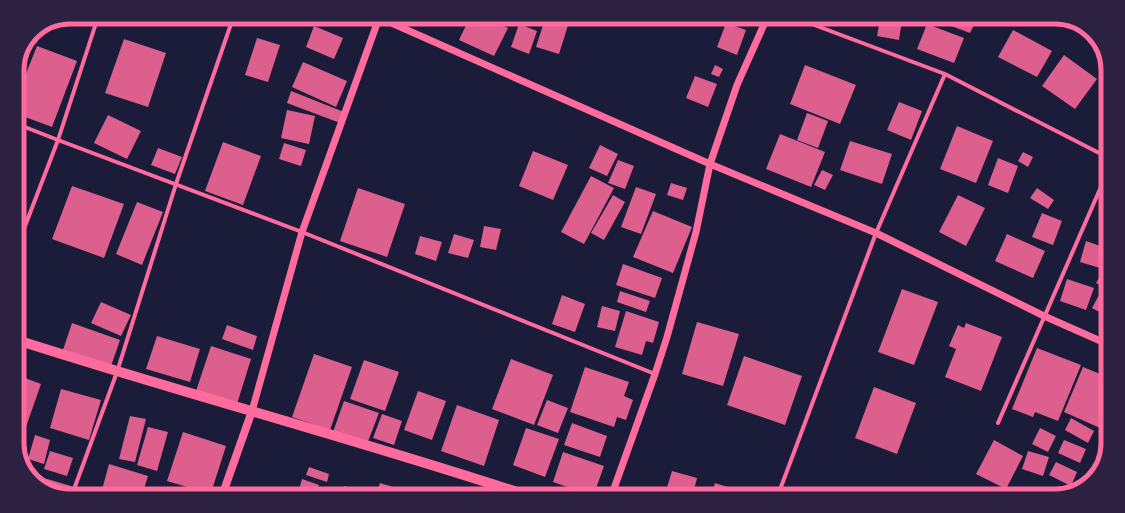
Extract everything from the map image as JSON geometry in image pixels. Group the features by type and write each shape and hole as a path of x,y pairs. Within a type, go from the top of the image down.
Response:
{"main road":[{"path":"24,342 117,372 442,467 508,489"},
{"path":"224,489 252,411"}],"street":[{"path":"24,230 58,140 96,24"},
{"path":"74,489 117,372 176,184 231,24"},
{"path":"252,411 302,232 378,24"},
{"path":"394,24 710,164 876,233 1044,316 1101,341"},
{"path":"614,489 655,374 696,232 710,164 737,85 764,24"},
{"path":"812,24 945,74 1101,154"},
{"path":"780,489 876,233 945,74"},
{"path":"24,127 302,232 655,374"},
{"path":"998,423 1101,187"}],"building":[{"path":"467,24 499,24 508,28 494,56 459,40"},
{"path":"519,24 537,31 529,54 511,47"},
{"path":"543,24 568,24 559,54 536,47"},
{"path":"726,24 746,30 737,55 717,47"},
{"path":"879,24 901,24 899,40 877,36"},
{"path":"927,24 964,38 954,63 917,49"},
{"path":"946,24 974,24 970,33"},
{"path":"314,26 343,38 334,59 306,47"},
{"path":"1013,30 1052,51 1037,77 998,57"},
{"path":"257,38 280,45 268,82 245,75"},
{"path":"124,39 166,53 148,107 105,93"},
{"path":"37,46 77,61 52,127 24,117 24,78"},
{"path":"1064,55 1097,79 1075,109 1042,86"},
{"path":"303,62 347,81 336,107 292,87"},
{"path":"715,65 723,69 719,77 711,74"},
{"path":"805,65 856,85 840,124 790,104"},
{"path":"695,76 717,84 708,107 686,98"},
{"path":"291,91 344,112 340,123 287,103"},
{"path":"899,102 922,111 911,140 887,130"},
{"path":"287,110 315,116 309,144 281,138"},
{"path":"807,113 828,121 818,148 797,140"},
{"path":"108,115 141,131 127,159 94,143"},
{"path":"957,126 993,141 976,183 940,169"},
{"path":"780,134 825,152 811,187 766,169"},
{"path":"850,141 892,154 882,184 840,170"},
{"path":"223,142 261,156 243,205 205,191"},
{"path":"284,143 306,150 301,166 279,159"},
{"path":"600,145 618,154 607,176 589,168"},
{"path":"158,148 182,157 175,174 151,165"},
{"path":"533,151 568,165 553,200 519,186"},
{"path":"1023,152 1033,157 1028,167 1018,161"},
{"path":"998,158 1018,166 1008,193 988,185"},
{"path":"618,160 634,166 625,189 608,183"},
{"path":"822,170 833,175 825,190 814,185"},
{"path":"591,176 614,188 584,244 561,232"},
{"path":"671,183 687,188 683,200 667,195"},
{"path":"72,186 124,204 104,258 52,239"},
{"path":"636,187 656,194 641,234 621,227"},
{"path":"358,188 405,204 387,257 340,241"},
{"path":"1037,188 1054,200 1048,209 1030,198"},
{"path":"613,195 625,202 604,240 591,233"},
{"path":"958,195 985,208 966,246 939,232"},
{"path":"137,202 163,212 142,265 116,254"},
{"path":"653,211 692,227 673,273 633,257"},
{"path":"1042,213 1062,221 1053,245 1032,237"},
{"path":"484,226 501,229 496,250 480,247"},
{"path":"454,234 474,240 468,258 448,253"},
{"path":"1007,234 1045,251 1033,278 995,261"},
{"path":"420,236 442,242 436,261 415,254"},
{"path":"1086,241 1101,246 1100,268 1080,262"},
{"path":"623,264 662,278 655,298 616,285"},
{"path":"1101,274 1101,286 1096,283"},
{"path":"1067,279 1094,288 1086,310 1060,301"},
{"path":"902,289 938,302 914,365 878,352"},
{"path":"620,291 650,301 646,312 617,302"},
{"path":"562,295 585,304 575,332 552,324"},
{"path":"1099,295 1101,296 1101,313 1092,308"},
{"path":"101,302 131,315 121,336 91,323"},
{"path":"602,306 620,311 615,331 597,327"},
{"path":"626,311 659,322 653,343 646,341 642,355 615,347"},
{"path":"697,322 739,334 723,386 682,374"},
{"path":"72,323 120,340 110,369 62,353"},
{"path":"966,323 1002,337 981,391 945,377 956,349 949,346 958,325 964,328"},
{"path":"227,325 257,336 253,350 222,339"},
{"path":"157,336 200,349 190,382 146,369"},
{"path":"211,346 251,359 237,404 196,391"},
{"path":"1037,348 1081,365 1058,421 1035,412 1033,417 1012,409"},
{"path":"314,354 352,367 330,430 292,417"},
{"path":"744,356 802,376 785,425 727,405"},
{"path":"511,359 553,375 534,425 492,409"},
{"path":"364,360 399,372 385,411 350,399"},
{"path":"585,367 629,382 624,396 633,400 626,420 617,417 614,427 570,412"},
{"path":"1083,367 1101,374 1100,428 1064,412"},
{"path":"24,378 41,384 24,432"},
{"path":"874,387 916,403 897,454 855,438"},
{"path":"61,389 101,400 89,440 50,428"},
{"path":"418,391 446,401 432,440 404,430"},
{"path":"547,400 568,408 558,433 537,425"},
{"path":"344,401 379,413 367,444 333,432"},
{"path":"457,405 499,420 484,466 441,451"},
{"path":"382,414 402,421 394,445 373,438"},
{"path":"130,416 146,419 135,462 119,459"},
{"path":"1071,418 1094,431 1088,443 1065,430"},
{"path":"572,423 607,436 600,457 564,445"},
{"path":"148,427 168,432 157,471 137,465"},
{"path":"526,428 559,439 545,477 513,465"},
{"path":"1040,428 1056,436 1048,452 1032,444"},
{"path":"183,432 226,446 212,489 194,489 167,481"},
{"path":"35,435 50,440 44,464 28,459"},
{"path":"994,440 1023,456 1006,489 976,474"},
{"path":"1064,440 1086,449 1080,463 1058,453"},
{"path":"50,451 73,458 67,476 44,469"},
{"path":"1028,451 1049,457 1043,476 1022,469"},
{"path":"563,452 604,466 596,489 573,489 553,482"},
{"path":"1056,462 1077,472 1070,486 1049,475"},
{"path":"109,464 148,476 144,489 102,489"},
{"path":"309,467 329,474 327,482 306,475"},
{"path":"672,471 697,478 694,489 667,489"},
{"path":"40,477 71,486 70,489 61,488 45,481"},
{"path":"302,479 319,485 318,489 299,489"},
{"path":"380,483 400,489 378,489"},
{"path":"715,483 734,489 713,489"},
{"path":"344,486 355,489 343,489"}]}
